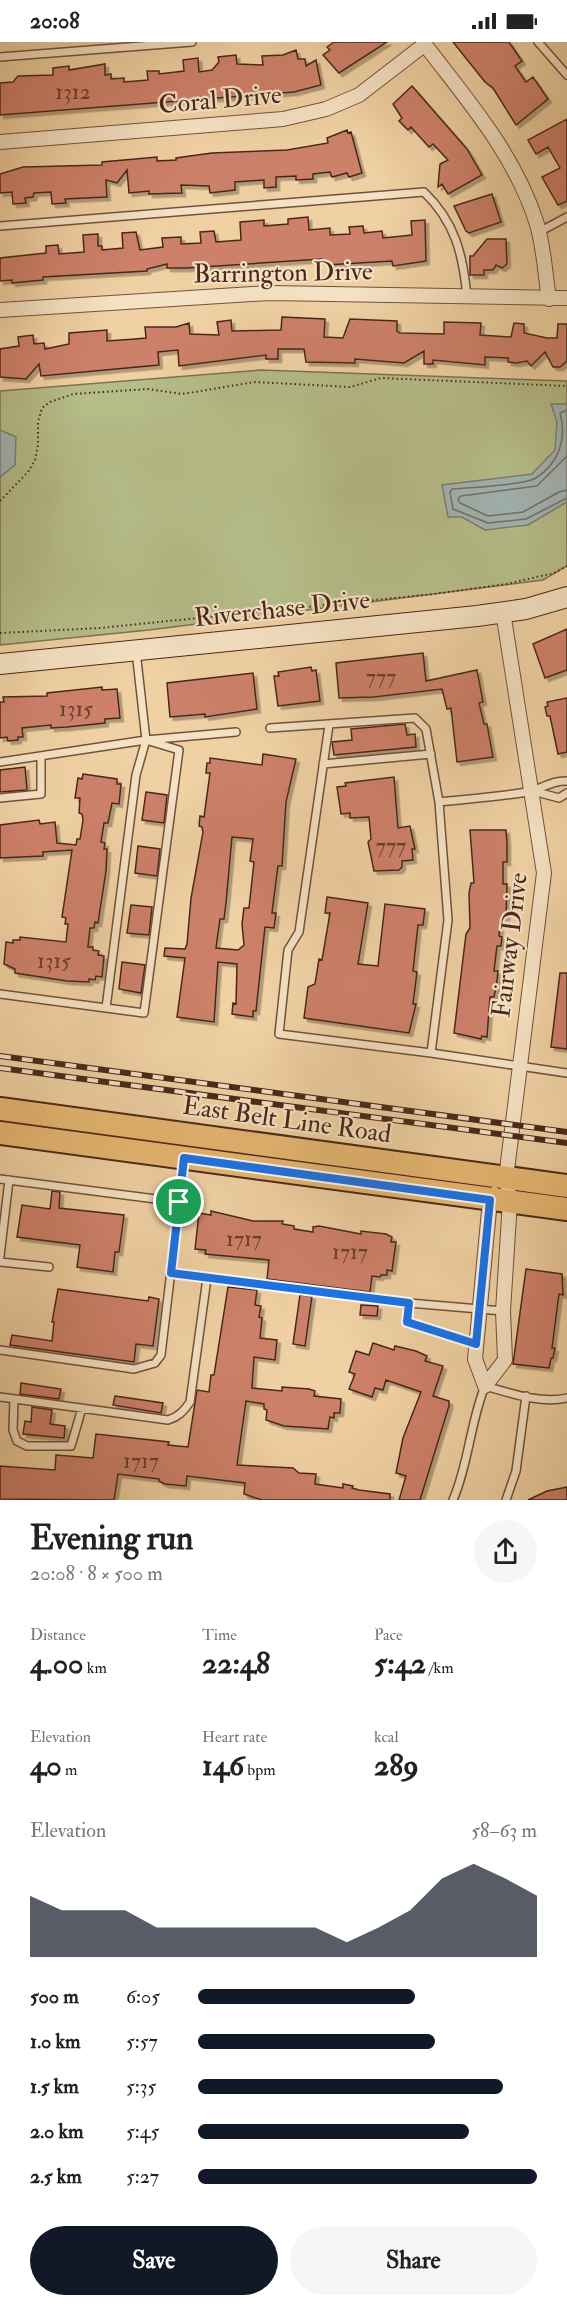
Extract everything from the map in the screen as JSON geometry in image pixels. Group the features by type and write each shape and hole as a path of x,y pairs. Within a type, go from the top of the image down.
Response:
{"main road":[{"name":"East Belt Line Road","path":"0,1109 567,1186"},
{"name":"East Belt Line Road","path":"0,1133 567,1209"}],"street":[{"name":"Coral Drive","path":"0,142 283,119 326,109 359,95 424,43"},
{"path":"424,43 461,89 504,151 523,186 539,232 549,299"},
{"name":"Barrington Drive","path":"0,310 258,293 567,298"},
{"name":"Riverchase Drive","path":"0,664 503,612 526,609 567,597"},
{"name":"Fairway Drive","path":"485,1386 475,1359 479,1309 506,1178 518,1066 541,910 544,873 533,791 503,612"},
{"name":"Fairway Drive","path":"485,1386 505,1360 500,1201 506,1178"}],"lane":[{"path":"0,57 192,42"},
{"path":"538,42 567,75"},
{"path":"0,226 424,192 443,210 456,240 465,272 467,297"},
{"path":"539,232 567,217"},
{"path":"106,1008 136,775 146,740 136,650"},
{"path":"270,728 410,717 424,725 439,802 448,920 431,1053"},
{"path":"329,725 299,932 288,950 279,1034 567,1073"},
{"path":"0,762 146,740 236,732"},
{"path":"0,994 144,1013 179,750 146,740"},
{"path":"323,764 430,754"},
{"path":"0,798 41,794 41,756"},
{"path":"439,802 533,791 555,781 567,781"},
{"path":"533,791 559,798 567,793"},
{"path":"0,1350 134,1369 155,1363 161,1355 184,1158"},
{"path":"0,1179 179,1202"},
{"path":"0,1256 9,1180"},
{"path":"0,1262 49,1267"},
{"path":"171,1273 409,1303 503,1311"},
{"path":"0,1397 168,1420 183,1412 190,1402 207,1278"},
{"path":"409,1303 407,1322 476,1344"},
{"path":"453,1500 466,1460 475,1409 485,1386 526,1396 567,1398"},
{"path":"506,1500 516,1471 526,1396"},
{"path":"14,1399 13,1430 17,1441 27,1446 71,1446 82,1408"}],"path":[{"path":"0,501 28,472 35,460 38,445 38,422 42,408 50,402 72,394 148,388 182,394 248,382 350,387 381,378 567,386"},
{"path":"0,633 100,628 435,594 506,584 554,573 567,566"}],"green space":[{"path":"261,370 567,381 567,566 543,580 149,630 0,645 0,391"}],"water":[{"path":"551,404 567,404 567,502 528,525 485,530 462,517 448,517 442,485 532,474 555,450 557,422"},
{"path":"0,430 16,437 15,465 0,477"}],"building":[{"path":"334,42 387,42 339,73 323,55 330,50 327,47"},
{"path":"453,42 509,42 522,61 515,66 526,82 533,77 548,99 516,125 493,88 485,82"},
{"path":"296,50 298,59 305,59 306,66 316,60 321,85 294,92 0,115 0,83 13,82 18,76 53,75 53,68 69,66 69,70 105,64 105,75 111,74 111,79 124,78 124,82 148,80 147,71 159,71 159,74 184,71 183,60 198,58 199,72 212,70 219,62 218,57 236,55 237,64 263,65 262,56 283,55"},
{"path":"412,86 467,149 482,175 448,194 442,184 438,187 440,164 448,160 433,144 429,147 411,127 408,130 399,121 402,118 393,104"},
{"path":"567,119 567,201 558,205 542,177 560,168 548,147 536,154 528,140"},
{"path":"347,130 348,133 351,132 362,173 349,177 347,173 332,177 330,172 313,174 313,179 296,180 296,176 276,177 276,187 264,188 264,180 235,182 235,190 210,193 209,186 181,185 182,193 149,194 149,191 129,193 127,170 117,183 106,180 107,197 65,199 66,203 52,204 51,192 34,193 33,197 25,198 26,203 13,204 12,192 0,193 0,174 23,167 102,165 102,162 157,157 157,161 176,160 176,158 212,153 287,150 328,143 327,138"},
{"path":"492,194 501,222 469,233 454,206"},
{"path":"308,217 309,230 330,228 330,235 350,234 349,227 363,226 364,233 382,231 383,238 412,235 411,221 425,220 426,261 393,266 392,261 326,265 322,259 187,268 167,268 167,264 147,269 147,271 43,277 43,280 12,283 12,280 0,281 0,258 46,253 46,246 58,245 59,254 84,252 83,235 98,234 98,246 102,246 102,250 123,248 122,233 136,232 140,250 163,247 162,238 181,237 181,244 201,243 200,232 214,231 216,242 241,240 240,222 264,220 264,226 288,224 288,219"},
{"path":"487,239 506,239 507,264 502,268 496,265 493,270 484,270 484,275 470,275 470,256 473,256"},
{"path":"282,317 325,319 324,337 343,338 350,319 397,321 397,331 400,333 444,334 444,322 481,323 480,335 511,337 514,323 524,324 524,333 547,338 557,338 558,324 567,324 567,361 560,367 553,367 545,352 531,366 527,361 516,363 508,362 508,358 485,357 485,365 433,360 433,364 424,364 424,351 404,363 355,359 355,363 306,362 304,349 278,349 278,359 266,359 266,355 179,366 178,350 158,352 159,365 41,376 39,364 26,379 0,377 0,349 19,346 18,337 33,335 34,344 44,343 45,349 69,344 69,333 107,330 107,341 135,339 146,338 145,327 176,327 189,323 190,334 219,335 217,322 231,320 232,331 281,330"},
{"path":"567,629 567,670 545,678 533,644"},
{"path":"423,653 426,681 477,670 483,702 479,703 484,724 487,724 493,757 457,762 451,708 447,709 442,689 374,697 339,698 336,663"},
{"path":"311,667 312,671 316,670 320,701 278,706 274,676 279,676 278,672"},
{"path":"253,673 257,709 205,717 205,714 170,717 167,683"},
{"path":"102,687 102,690 117,689 120,718 105,719 105,723 67,727 51,728 51,725 22,728 23,737 18,737 18,740 8,741 7,737 0,738 0,702 4,702 3,697 47,696 47,693"},
{"path":"567,698 567,752 558,754 550,716 547,716 545,707 548,706 547,702"},
{"path":"405,724 407,735 415,734 416,747 334,755 332,742 352,740 351,729"},
{"path":"263,754 296,759 286,802 282,866 278,866 272,913 276,913 274,928 265,927 256,1011 253,1011 253,1017 232,1014 233,1003 236,1004 237,964 218,962 214,1022 177,1017 185,958 164,956 165,948 185,949 187,944 191,898 203,832 202,827 199,826 200,816 204,817 210,773 206,773 207,763 210,763 210,758 262,765","holes":["232,837 253,839 250,861 254,862 249,908 244,908 242,924 244,945 238,950 216,948 220,919 224,919"]},
{"path":"25,767 27,790 0,792 0,770"},
{"path":"83,774 117,779 117,784 121,784 119,804 112,803 108,823 104,823 101,842 105,843 104,849 107,849 106,871 98,923 95,922 94,928 90,928 88,947 93,947 93,950 99,951 98,955 104,956 102,977 96,976 95,980 89,979 89,982 67,981 15,973 15,969 4,964 6,942 13,943 13,940 20,940 20,937 66,942 68,924 65,924 66,918 62,917 72,850 43,852 43,856 0,858 0,825 39,820 40,824 55,822 57,843 76,845 77,839 80,839 83,820 82,814 79,813 80,798 75,798 78,778 82,779"},
{"path":"394,777 398,828 410,826 415,849 412,849 413,860 402,861 402,867 399,870 374,871 368,842 371,839 369,817 350,818 350,813 341,814 337,787 346,786 345,783"},
{"path":"146,792 167,795 164,823 142,820"},
{"path":"470,830 506,830 507,842 507,862 503,862 503,884 507,884 506,917 501,917 499,936 502,937 501,946 497,946 494,971 498,971 497,981 494,997 490,997 487,1037 482,1036 481,1039 454,1033 466,934 470,928 469,893 471,883 474,883"},
{"path":"138,846 160,849 157,876 135,873"},
{"path":"327,897 368,903 358,964 378,966 385,904 425,909 423,925 418,925 413,971 417,972 413,1004 416,1004 409,1033 304,1018 308,987 315,984 319,959 322,960 330,913 325,913"},
{"path":"131,905 152,907 149,935 127,933"},
{"path":"122,962 145,965 141,993 119,989"},
{"path":"560,973 567,973 567,1049 551,1047"},
{"path":"52,1191 60,1192 59,1208 124,1215 119,1252 115,1252 113,1272 77,1267 80,1245 17,1237 22,1205 50,1209"},
{"path":"211,1211 253,1221 283,1221 282,1224 294,1226 294,1229 313,1232 313,1227 319,1226 361,1234 361,1231 386,1234 392,1237 391,1242 396,1242 392,1271 387,1270 387,1275 380,1277 372,1276 370,1292 267,1279 269,1260 205,1254 206,1250 195,1249 199,1213 211,1215"},
{"path":"526,1269 562,1274 563,1295 559,1294 552,1348 555,1348 549,1368 513,1364"},
{"path":"228,1287 257,1290 255,1305 261,1306 259,1317 262,1318 260,1338 277,1340 275,1360 254,1357 252,1388 282,1391 282,1387 309,1389 315,1391 314,1396 341,1399 340,1413 334,1413 334,1418 330,1417 328,1429 284,1426 266,1420 267,1410 264,1409 264,1404 246,1401 237,1465 293,1468 299,1473 316,1474 315,1484 343,1488 343,1484 353,1486 352,1488 359,1490 390,1494 390,1500 262,1500 244,1494 245,1483 187,1476 186,1486 165,1484 159,1479 118,1474 114,1500 0,1499 0,1466 55,1470 56,1455 93,1458 96,1434 169,1442 168,1445 188,1447 197,1390 209,1392 211,1375 214,1375"},
{"path":"58,1289 148,1301 149,1297 159,1299 153,1346 136,1344 134,1362 10,1345 12,1335 52,1341 54,1322 52,1322"},
{"path":"300,1295 312,1296 305,1346 293,1344"},
{"path":"361,1305 378,1306 377,1316 360,1315"},
{"path":"373,1343 394,1350 395,1346 416,1351 427,1356 425,1361 443,1366 433,1396 449,1401 449,1406 420,1500 399,1500 406,1476 396,1473 403,1438 421,1392 386,1380 383,1390 375,1388 372,1397 349,1389 355,1374 349,1372 356,1351 369,1355"},
{"path":"21,1383 61,1389 59,1399 20,1394"},
{"path":"115,1396 163,1403 161,1413 113,1405"},
{"path":"32,1407 52,1410 50,1424 65,1426 64,1438 23,1434 25,1421 31,1422"},
{"path":"567,1487 567,1500 528,1500 547,1491"}],"railway":[{"path":"0,1056 567,1132"},
{"path":"0,1068 567,1143"}],"route":[{"path":"184,1158 490,1200 476,1344 407,1322 409,1303 171,1273 179,1202 184,1158"}]}
